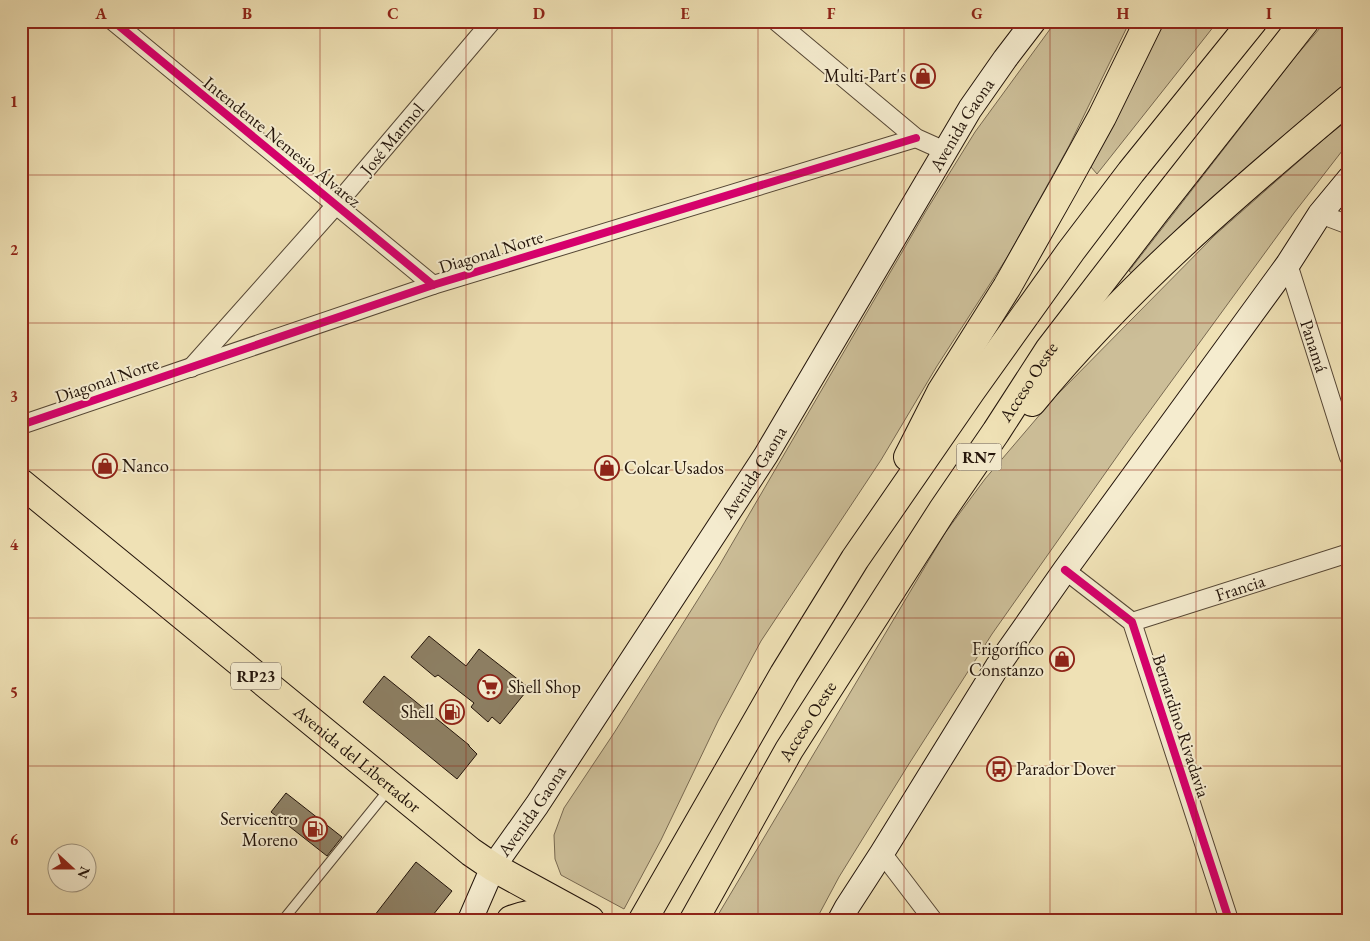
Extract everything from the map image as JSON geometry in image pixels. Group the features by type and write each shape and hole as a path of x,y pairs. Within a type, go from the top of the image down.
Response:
{"main road":[{"name":"Avenida Gaona","path":"470,920 493,867 537,805 766,455 970,109 1034,21"},
{"path":"855,559 941,392 1007,286 1102,117 1149,21"},
{"name":"RN7","path":"643,920 784,674 855,559 1070,251 1252,21"},
{"name":"Acceso Oeste","path":"694,920 789,750 942,511 1049,350 1305,21"},
{"path":"942,511 1038,394 1122,300 1210,218 1349,99"},
{"path":"840,920 997,667 1065,570 1288,264 1320,214 1349,179"},
{"name":"Avenida del Libertador","path":"21,483 471,852 493,867 587,919"},
{"path":"510,920 534,914 551,913 568,914 587,919"}],"street":[{"name":"Intendente Nemesio Álvarez","path":"113,21 433,285"},
{"name":"José Marmol","path":"191,368 336,205 492,21"},
{"path":"776,21 916,138 945,151"},
{"name":"Diagonal Norte","path":"21,425 433,285 916,138"},
{"path":"1320,214 1349,225"},
{"name":"Panamá","path":"1288,264 1349,457"},
{"name":"Francia","path":"1132,622 1349,553"},
{"path":"1065,570 1132,622"},
{"name":"Bernardino Rivadavia","path":"1132,622 1229,920"},
{"path":"882,853 933,920"}],"lane":[{"path":"283,920 391,786"}],"shaded area":[{"path":"1056,21 1130,21 1069,146 1008,256 937,366 881,460 761,641 718,721 661,840 624,909 561,875 555,859 554,835 564,808 614,733 719,566 926,211 975,132"},
{"path":"1161,21 1218,21 1097,174 1091,167 1133,83"},
{"path":"1326,21 1349,21 1349,84 1200,209 1133,274 1129,271 1296,56"},
{"path":"1349,119 1349,142 1294,213 1130,438 992,634 839,877 816,920 715,920 945,533 985,479 1054,398 1215,235"}],"building":[{"name":"Shell Shop","path":"429,636 466,666 479,649 529,688 500,724 492,717 488,722 471,707 474,703 438,675 435,677 411,657"},
{"path":"384,676 469,745 477,754 457,779 363,702"},
{"path":"286,793 342,837 327,856 271,812"},
{"path":"416,862 452,891 429,920 371,920"}],"cycle path":[{"path":"113,21 433,285"},
{"path":"21,425 433,285 916,138"},
{"path":"1065,570 1132,622 1229,920"}],"place":[{"name":"Multi-Part's","path":"923,76"},
{"name":"Nanco","path":"105,466"},
{"name":"Colcar Usados","path":"607,468"},
{"name":"Frigorífico Constanzo","path":"1062,659"},
{"name":"Shell Shop","path":"490,687"},
{"name":"Shell","path":"452,712"},
{"name":"Parador Dover","path":"999,769"},
{"name":"Servicentro Moreno","path":"315,829"}]}
